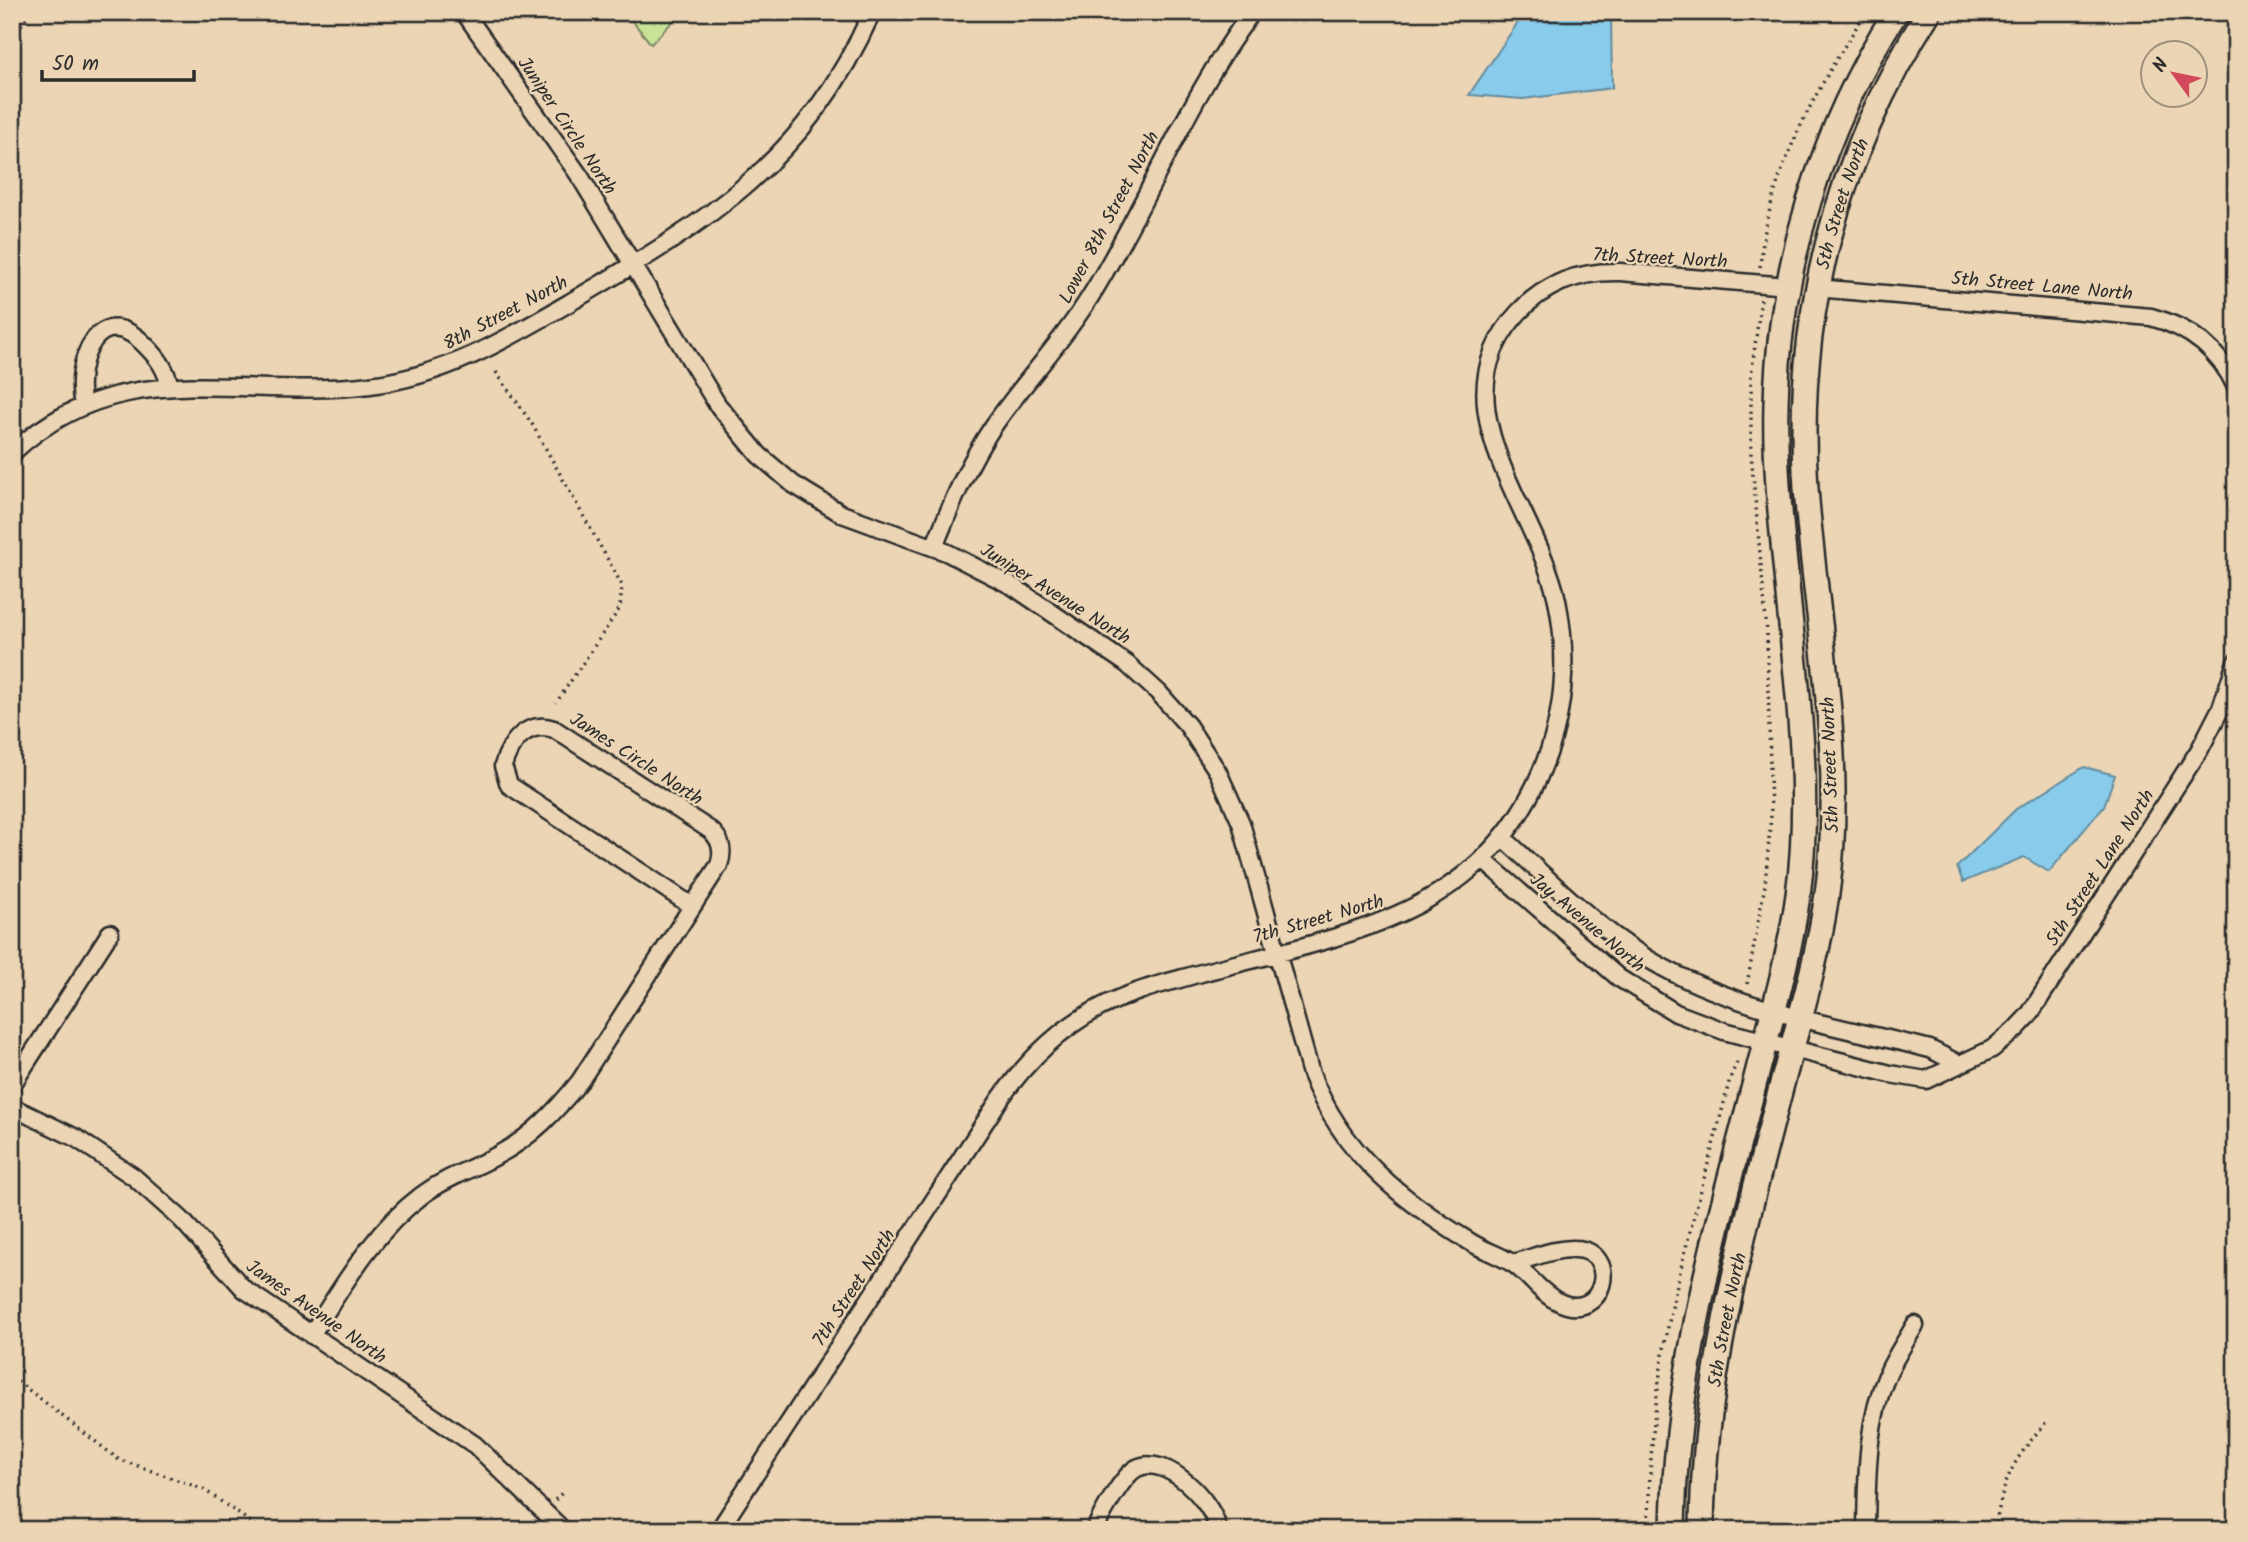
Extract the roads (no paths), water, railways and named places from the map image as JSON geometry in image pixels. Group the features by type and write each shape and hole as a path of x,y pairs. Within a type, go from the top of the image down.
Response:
{"street":[{"name":"Juniper Circle North","path":"464,12 579,175 633,265"},
{"name":"8th Street North","path":"12,453 46,425 83,405 134,390 170,387 326,389 374,385 419,376 493,346 633,265 719,209 774,160 830,88 872,12"},
{"name":"Lower 8th Street North","path":"934,547 959,487 979,449 1005,411 1057,347 1089,299 1199,92 1252,12"},
{"name":"5th Street North","path":"1673,1530 1676,1449 1688,1358 1703,1283 1794,922 1805,825 1804,746 1775,433 1778,365 1788,286 1807,210 1828,147 1854,86 1896,12"},
{"name":"5th Street North","path":"1702,1530 1708,1415 1717,1352 1822,923 1833,812 1831,732 1804,444 1806,365 1816,288 1835,210 1867,124 1892,72 1929,12"},
{"name":"Juniper Avenue North","path":"633,265 717,404 759,455 793,484 842,514 934,547 1000,579 1109,650 1144,678 1181,717 1213,762 1237,813 1311,1074 1346,1139 1374,1173 1403,1198 1474,1244 1514,1264 1544,1293 1565,1305 1588,1303 1602,1284 1600,1263 1590,1253 1580,1249 1562,1250 1514,1264"},
{"name":"7th Street North","path":"719,1530 998,1102 1034,1057 1076,1022 1118,999 1362,930 1402,914 1446,889 1482,859 1502,837 1532,791 1549,749 1560,707 1564,658 1561,623 1552,583 1487,421 1486,377 1500,337 1517,314 1539,294 1561,281 1592,273 1788,286"},
{"name":"5th Street Lane North","path":"1816,288 2151,317 2178,326 2203,342 2227,369 2236,387"},
{"path":"83,405 80,380 89,347 96,337 109,328 125,329 141,341 162,364 170,387"},
{"name":"5th Street Lane North","path":"1792,1049 1926,1080 1992,1049 2008,1036 2035,1006 2200,749 2221,708 2236,662"},
{"name":"James Circle North","path":"311,1335 373,1240 399,1214 442,1182 511,1147 538,1127 564,1101 721,862 721,847 715,834 554,729 536,726 523,733 503,765 509,785 692,906"},
{"name":"Jay Avenue North","path":"1502,837 1634,950 1701,985 1800,1016"},
{"name":"Jay Avenue North","path":"1482,859 1596,960 1639,992 1690,1019 1792,1049"},
{"path":"12,1084 110,933"},
{"path":"1800,1016 1930,1049 1959,1064"},
{"name":"James Avenue North","path":"12,1107 76,1138 134,1177 181,1219 236,1282 475,1445 563,1530"},
{"path":"1866,1530 1871,1432 1878,1399 1888,1371 1915,1325"},
{"path":"1095,1530 1128,1475 1138,1467 1149,1465 1164,1469 1199,1493 1213,1511 1218,1530"}],"water":[{"path":"1525,12 1611,12 1612,88 1523,99 1469,95"},
{"path":"2084,767 2115,775 2104,806 2049,872 2024,857 1963,882 1957,867 2016,809"}]}
